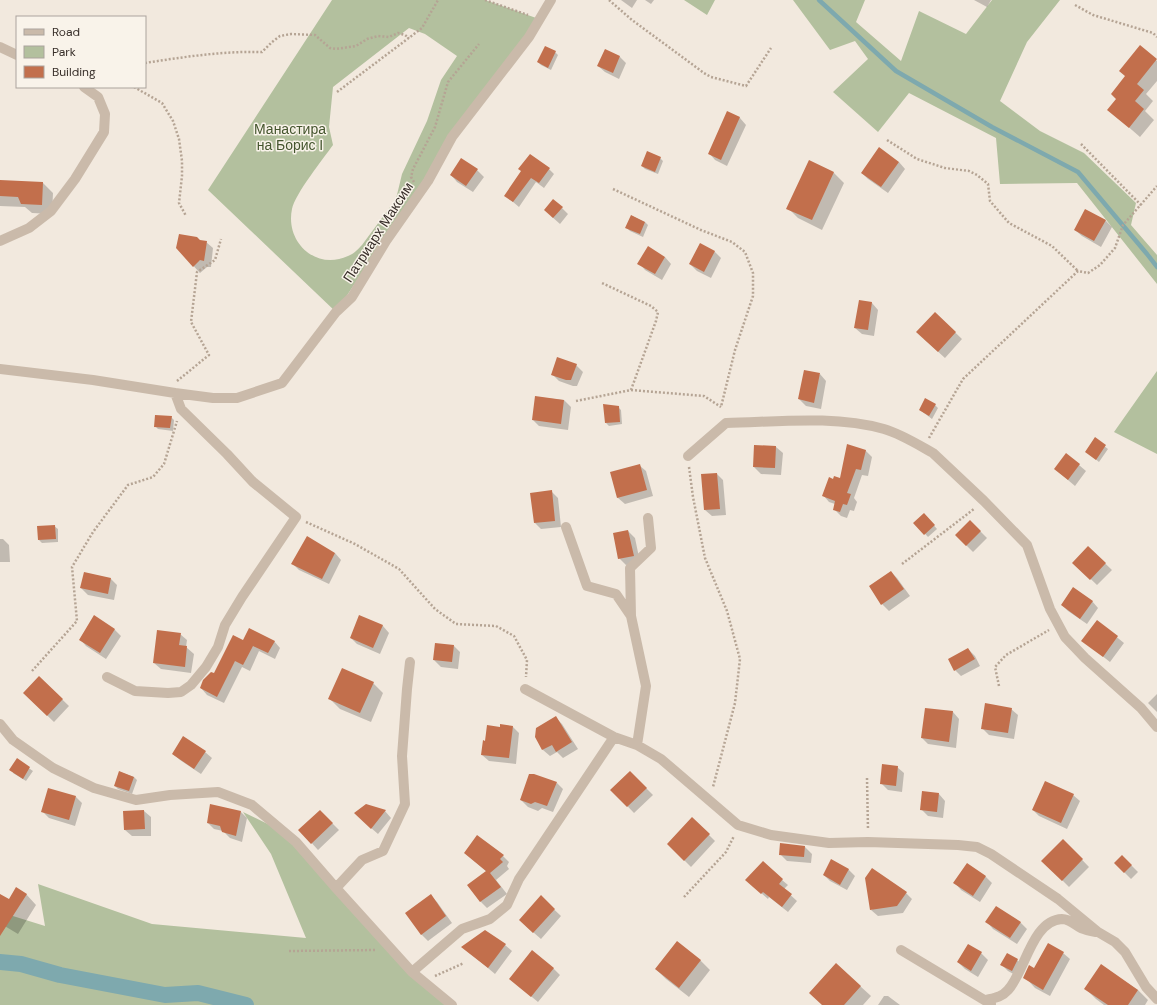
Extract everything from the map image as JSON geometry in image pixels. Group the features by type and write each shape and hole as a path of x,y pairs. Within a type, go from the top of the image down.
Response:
{"street":[{"name":"Патриарх Максим","path":"0,369 93,380 213,398 237,398 282,383 336,312 352,297 386,241 428,181 452,137 530,37 550,0"},
{"path":"0,48 16,55"},
{"path":"0,241 29,228 51,211 75,179 104,132 105,114 98,97 85,88"},
{"path":"107,677 135,691 168,693 182,692 192,685 218,648 225,625 242,597 296,517 253,482 180,408 175,392"},
{"path":"688,456 726,423 821,421 859,424 885,429 909,439 933,453 984,501 1027,545 1050,609 1065,637 1084,658 1141,708 1157,726"},
{"path":"637,745 646,686 631,616 630,568 651,548 648,518"},
{"path":"566,527 587,586 616,594 631,616"},
{"path":"336,888 362,860 383,851 405,804 402,756 410,662"},
{"path":"525,689 614,738 637,745 661,759 710,799 738,825 771,835 829,843 868,842 977,847 991,854 1058,900 1098,932 1115,942 1125,952 1146,987 1157,998"},
{"path":"0,724 13,740 53,768 94,788 136,800 170,795 218,792 252,805 296,842 412,972 452,1005"},
{"path":"412,972 462,929 490,919 507,905 519,879 614,738"},
{"path":"901,950 989,1003 1008,990 1040,931 1050,922 1060,919 1067,920 1082,928 1098,932"}],"path":[{"path":"337,92 422,28 438,0"},
{"path":"486,0 539,19"},
{"path":"608,0 632,20 711,78 746,86 771,48"},
{"path":"1075,5 1093,15 1153,33 1157,37"},
{"path":"146,63 188,56 262,52 280,36 291,34 315,35 330,48 336,49 356,46 378,36 389,37 398,33 409,38"},
{"path":"428,181 419,184 414,183 411,177 413,169 435,127 448,82 479,44"},
{"path":"136,88 162,103 173,121 179,140 182,161 179,203 186,216"},
{"path":"887,140 917,158 944,168 969,171 977,175 988,184 990,201 1009,223 1052,246 1078,271 1088,273 1100,265 1115,248 1123,225 1157,186"},
{"path":"1081,144 1141,205"},
{"path":"613,189 702,230 732,242 745,252 753,273 753,296 735,350 721,407 726,423"},
{"path":"175,392 175,383 209,355 191,322 197,272 215,260 221,238"},
{"path":"924,448 963,379 1078,271"},
{"path":"602,283 651,306 658,312 631,390"},
{"path":"576,401 631,390 704,396 721,407"},
{"path":"32,671 76,620 72,567 93,532 128,485 153,478 164,464 180,408"},
{"path":"688,456 693,497 705,558 727,611 740,659 735,703 710,799"},
{"path":"902,564 984,501"},
{"path":"296,517 355,544 399,569 435,609 456,624 496,626 514,636 527,660 525,689"},
{"path":"999,686 995,667 1006,655 1058,624"},
{"path":"867,778 868,842"},
{"path":"684,897 726,852 738,825"},
{"path":"289,951 393,950"},
{"path":"424,981 464,963"}],"green space":[{"name":"Манастира на Борис І","path":"332,0 485,0 539,19 452,137 336,312 208,190","holes":["409,28 425,34 457,56 441,80 427,121 402,174 396,199 362,245 354,253 336,260 325,260 314,256 305,250 298,242 293,232 291,221 292,209 298,195 316,167 333,145 329,127 333,87"]},
{"path":"684,0 715,0 707,15"},
{"path":"793,0 865,0 856,22 901,61 919,11 966,34 992,0 1060,0 1027,42 1000,101 1040,131 1084,153 1136,203 1131,225 1157,255 1157,284 1077,183 1000,184 996,138 909,93 878,132 833,92 868,59 855,41 830,50"},
{"path":"1157,371 1157,454 1114,432"},
{"path":"243,812 282,831 449,1005 0,1005 0,912 45,926 38,884 152,924 306,938 271,854"}],"building":[{"path":"1140,45 1157,59 1137,84 1144,90 1135,101 1144,109 1129,128 1107,110 1116,99 1111,94 1125,76 1119,71"},
{"path":"545,46 556,51 548,68 537,62"},
{"path":"605,49 620,56 613,73 597,66"},
{"path":"727,111 740,117 721,160 708,154"},
{"path":"879,147 899,162 881,187 861,173"},
{"path":"647,151 661,157 655,172 641,166"},
{"path":"530,154 550,168 539,183 531,178 513,202 504,196 521,171 518,169"},
{"path":"461,158 478,169 466,186 450,175"},
{"path":"809,160 834,172 812,220 786,209"},
{"path":"0,180 43,182 42,205 21,204 18,197 0,196"},
{"path":"553,199 563,207 553,218 544,210"},
{"path":"1085,209 1106,220 1094,241 1074,230"},
{"path":"631,215 645,222 640,234 625,228"},
{"path":"179,234 197,237 200,240 207,241 204,261 200,260 193,267 176,248"},
{"path":"700,243 715,251 704,272 689,264"},
{"path":"648,246 665,257 655,274 637,264"},
{"path":"859,300 872,302 868,330 854,328"},
{"path":"935,312 956,332 938,352 916,332"},
{"path":"557,357 577,364 571,380 566,380 551,375"},
{"path":"804,370 820,373 814,403 798,399"},
{"path":"535,396 564,400 561,424 532,420"},
{"path":"925,398 936,404 929,416 919,410"},
{"path":"603,404 619,406 620,422 605,423"},
{"path":"155,415 172,416 170,428 154,427"},
{"path":"1095,437 1106,445 1096,460 1085,452"},
{"path":"847,444 866,450 861,470 856,469 847,493 851,494 847,505 843,504 840,512 833,510 835,501 822,496 829,477 833,479 834,476 840,478"},
{"path":"754,445 776,446 775,468 753,467"},
{"path":"1066,453 1080,464 1068,480 1054,469"},
{"path":"640,464 647,490 617,498 610,472"},
{"path":"717,473 720,509 704,510 701,474"},
{"path":"552,490 555,521 534,523 530,493"},
{"path":"924,513 935,525 924,535 913,523"},
{"path":"970,520 981,531 966,546 955,535"},
{"path":"55,525 56,539 38,540 37,526"},
{"path":"628,530 634,556 618,559 613,533"},
{"path":"307,536 335,553 322,579 291,564"},
{"path":"1088,546 1106,563 1090,580 1072,563"},
{"path":"891,571 904,589 881,605 869,586"},
{"path":"84,572 111,578 108,594 80,588"},
{"path":"1073,587 1093,601 1080,619 1061,605"},
{"path":"94,615 115,629 100,653 79,640"},
{"path":"359,615 383,625 373,648 350,638"},
{"path":"1097,620 1118,636 1103,657 1081,641"},
{"path":"249,628 275,641 268,653 253,646 243,665 235,661 217,697 200,688 203,680 211,672 214,673 233,635 243,640"},
{"path":"157,630 181,633 179,645 187,646 185,667 153,663"},
{"path":"435,643 454,645 452,662 433,660"},
{"path":"968,648 975,659 954,671 948,659"},
{"path":"342,668 374,682 360,713 328,699"},
{"path":"39,676 63,699 47,716 23,693"},
{"path":"985,703 1012,708 1008,733 981,729"},
{"path":"925,708 953,711 949,742 921,738"},
{"path":"556,716 572,742 556,752 552,745 542,750 535,737 536,728"},
{"path":"500,724 513,726 509,758 481,755 487,725 500,727"},
{"path":"183,736 206,751 194,769 172,754"},
{"path":"17,758 30,767 23,779 9,770"},
{"path":"882,764 898,766 896,786 880,784"},
{"path":"119,771 134,777 129,791 114,786"},
{"path":"630,771 647,788 627,807 610,790"},
{"path":"529,774 534,774 557,782 547,806 535,802 531,804 520,800"},
{"path":"1045,781 1074,794 1061,823 1032,810"},
{"path":"48,788 76,796 69,820 41,812"},
{"path":"922,791 939,793 937,812 920,810"},
{"path":"210,804 241,811 236,836 222,832 220,826 207,823"},
{"path":"366,804 386,810 371,829 354,813"},
{"path":"144,810 145,829 124,830 123,811"},
{"path":"320,810 333,823 311,844 298,830"},
{"path":"692,817 710,834 684,861 667,844"},
{"path":"477,835 504,855 500,859 503,862 490,873 501,887 480,902 467,885 486,871 464,853"},
{"path":"1063,839 1083,859 1062,881 1041,861"},
{"path":"780,843 805,846 804,857 779,855"},
{"path":"1122,855 1132,865 1124,873 1114,863"},
{"path":"831,859 849,869 840,885 823,875"},
{"path":"763,861 783,879 779,884 792,894 782,907 763,892 761,894 745,880"},
{"path":"967,863 986,876 973,896 953,883"},
{"path":"872,868 907,892 897,906 870,910 865,878"},
{"path":"16,887 27,894 0,936 0,894 9,899"},
{"path":"431,894 446,916 421,935 405,913"},
{"path":"541,895 555,909 533,933 519,920"},
{"path":"996,906 1021,922 1010,938 985,922"},
{"path":"485,930 506,944 488,968 461,947"},
{"path":"677,941 701,960 679,988 655,969"},
{"path":"1048,943 1064,952 1043,990 1023,978 1029,965 1034,968"},
{"path":"968,944 982,952 971,971 957,962"},
{"path":"532,950 554,968 531,997 509,979"},
{"path":"1007,953 1018,959 1012,971 1000,965"},
{"path":"836,963 861,986 844,1005 822,1005 809,993"},
{"path":"1101,964 1138,990 1128,1005 1108,1005 1084,989"}],"waterway":[{"path":"819,0 896,71 992,127 1078,172 1157,267"},
{"path":"0,962 21,964 60,975 165,995 198,993 246,1005"}]}
